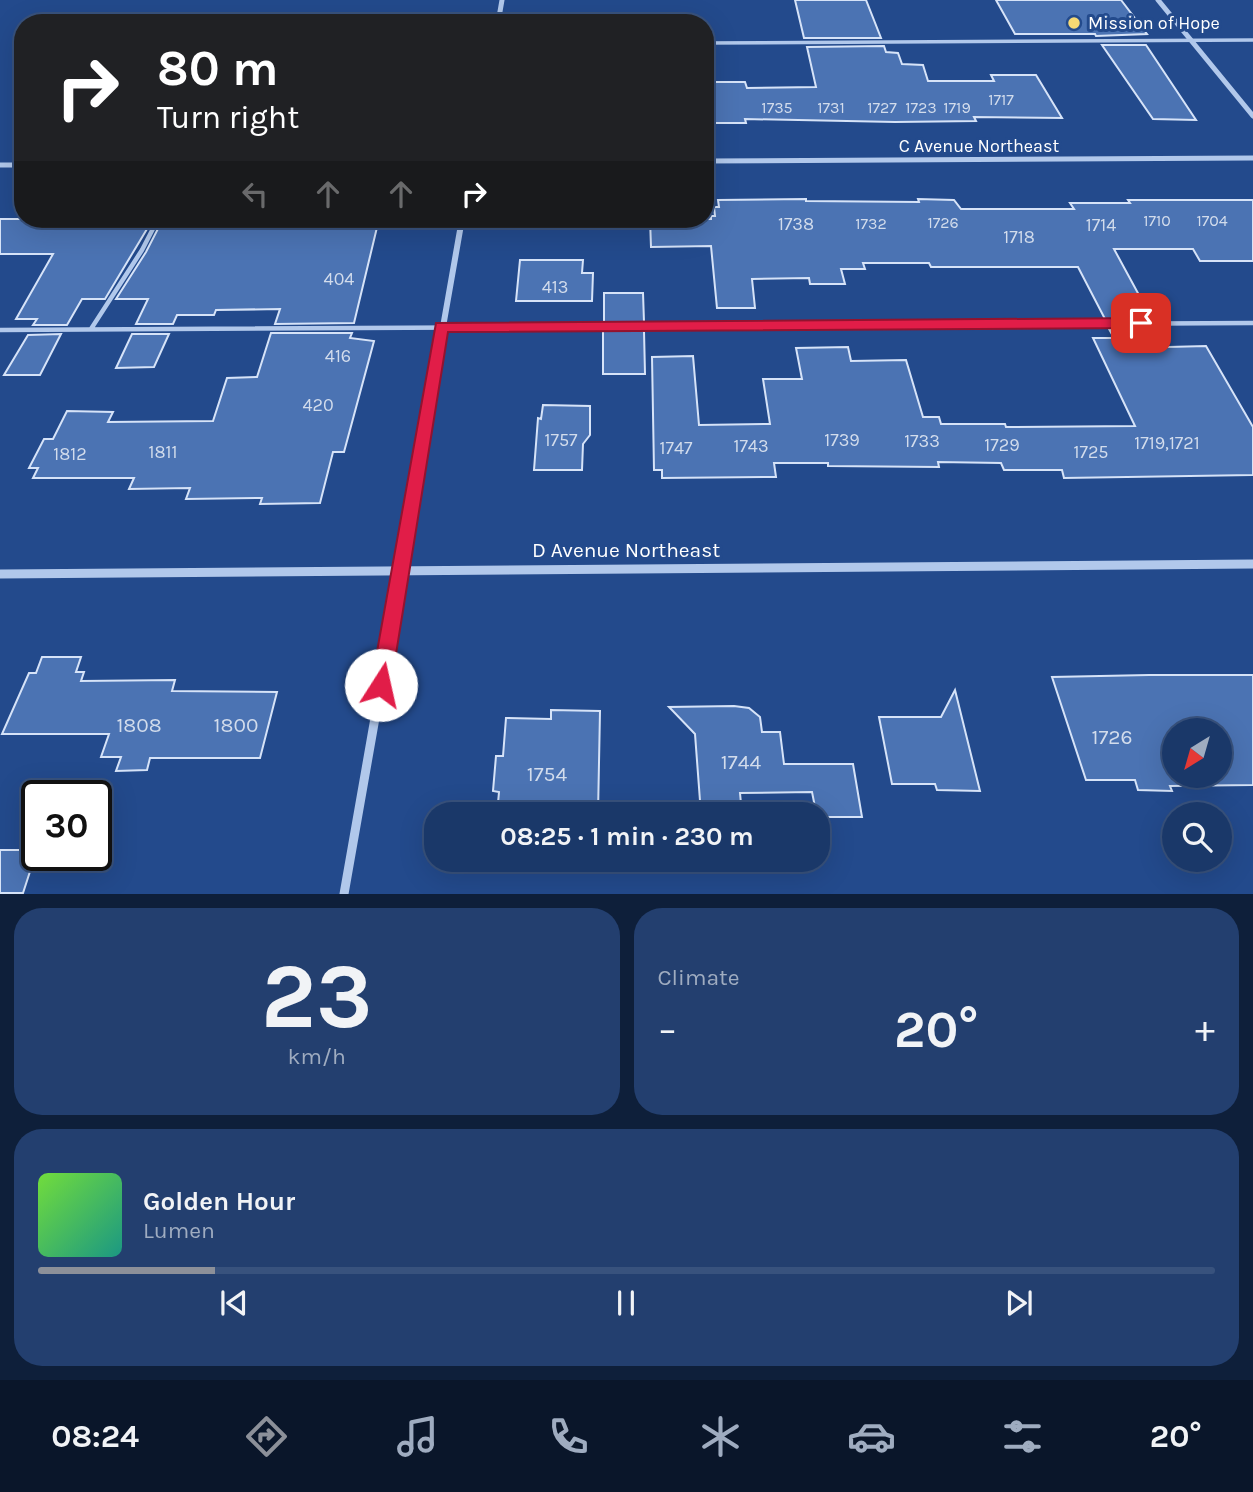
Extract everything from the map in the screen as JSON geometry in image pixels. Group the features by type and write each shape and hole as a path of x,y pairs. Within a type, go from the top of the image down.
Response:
{"street":[{"path":"1158,0 1253,116"},
{"name":"C Avenue Northeast","path":"714,162 1253,158"},
{"path":"344,894 459,228"},
{"name":"D Avenue Northeast","path":"0,574 1253,564"}],"lane":[{"path":"714,43 1253,40"},
{"path":"92,329 153,228"},
{"path":"0,330 1253,323"}],"building":[{"path":"795,0 866,0 881,38 804,38"},
{"name":"Mission of Hope","path":"996,0 1121,0 1147,34 1015,34"},
{"path":"1102,45 1146,45 1196,120 1153,119"},
{"path":"884,46 886,52 898,53 902,64 923,65 928,81 994,81 991,75 1036,75 1062,118 974,117 976,121 895,122 745,119 746,123 714,123 714,82 745,82 747,88 816,87 807,47"},
{"path":"918,199 954,200 961,209 1074,209 1070,203 1253,200 1253,261 1200,261 1193,249 1114,249 1152,319 1105,319 1078,267 931,267 929,263 863,263 865,269 841,269 845,284 810,284 809,278 752,279 755,308 717,308 711,246 651,247 650,228 714,228 714,207 719,207 718,200 919,202"},
{"path":"0,219 14,219 14,228 148,228 105,299 82,299 67,325 33,325 37,319 16,319 53,254 0,254"},
{"path":"158,228 377,228 354,323 275,324 280,309 216,310 214,315 177,315 173,324 136,324 148,299 116,299"},
{"path":"520,260 583,260 582,273 593,273 592,301 516,301"},
{"path":"604,293 643,293 644,322 604,322"},
{"path":"1158,328 1168,347 1206,346 1253,427 1253,475 1064,478 1062,470 1004,470 1001,463 938,462 939,467 774,463 776,477 662,478 662,470 654,470 652,357 693,356 699,425 770,424 763,379 802,379 796,348 848,347 851,361 906,360 923,417 939,417 941,424 1005,424 1006,427 1135,426 1093,338 1114,338 1109,329"},
{"path":"603,331 644,331 645,374 603,374"},
{"path":"271,333 352,333 350,338 374,341 344,452 333,452 320,503 260,504 262,498 186,499 190,488 129,489 134,478 33,478 38,468 29,468 44,439 53,439 67,411 113,412 108,422 213,421 227,378 257,377"},
{"path":"61,334 40,375 4,375 28,335"},
{"path":"132,334 169,334 154,367 116,368"},
{"path":"543,405 590,406 590,435 583,444 582,470 534,470 538,418 541,419"},
{"path":"42,657 81,657 76,672 84,672 81,681 175,680 172,691 277,692 260,758 150,758 147,770 116,771 121,757 101,757 109,734 2,734 29,673 36,673"},
{"path":"1253,675 1253,785 1232,785 1232,718 1162,718 1162,788 1171,788 1172,791 1138,790 1135,780 1086,780 1052,677"},
{"path":"955,690 980,791 937,790 935,784 892,784 879,717 941,717"},
{"path":"669,707 749,708 760,717 762,732 780,732 784,764 853,764 862,817 830,817 830,802 814,802 812,792 740,793 741,802 700,802 695,734"},
{"path":"551,710 600,711 598,802 498,802 499,792 493,791 496,756 503,756 506,718 551,719"},
{"path":"0,850 21,850 21,871 30,871 23,893 0,893"}],"place":[{"name":"Mission of Hope","path":"1074,23"}],"route":[{"path":"381,685 442,327 1141,323"}]}
